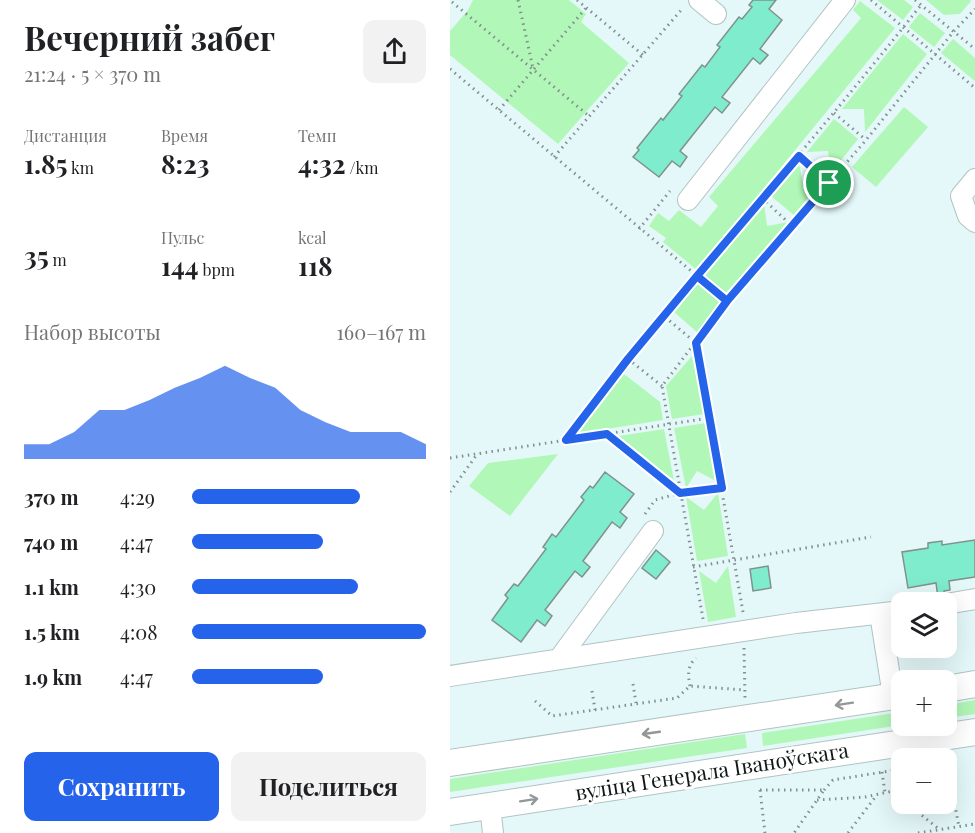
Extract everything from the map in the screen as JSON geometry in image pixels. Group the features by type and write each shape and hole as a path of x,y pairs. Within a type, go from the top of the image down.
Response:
{"main road":[{"path":"957,686 975,684"},
{"path":"450,763 891,697"},
{"name":"вуліца Генерала Іваноўскага","path":"450,812 975,732"}],"lane":[{"path":"688,200 845,0"},
{"path":"691,4 716,14"},
{"path":"975,179 961,196 968,216 975,222"},
{"path":"559,659 653,531"},
{"path":"957,601 975,599"},
{"path":"450,676 744,631 891,612"},
{"path":"880,614 892,670"},
{"path":"490,806 494,833"}],"path":[{"path":"518,0 534,70"},
{"path":"577,0 643,55"},
{"path":"871,0 975,88"},
{"path":"915,0 975,49"},
{"path":"452,2 590,116"},
{"path":"554,157 691,4"},
{"path":"566,440 628,359 799,156 921,5"},
{"path":"499,110 586,8"},
{"path":"662,386 727,301 975,9"},
{"path":"450,69 727,301"},
{"path":"834,113 866,140"},
{"path":"799,156 829,183"},
{"path":"762,198 792,226"},
{"path":"665,317 696,343 744,618 746,700"},
{"path":"628,359 662,386 704,624"},
{"path":"450,458 709,418"},
{"path":"607,434 680,493 722,488"},
{"path":"450,492 478,453"},
{"path":"693,567 871,537"},
{"path":"688,674 690,686"},
{"path":"633,684 637,704"},
{"path":"535,701 552,716 677,698 690,686 745,690"},
{"path":"592,691 596,710"},
{"path":"794,833 833,780 891,771"},
{"path":"882,772 885,793"},
{"path":"759,782 765,833"},
{"path":"760,790 824,790"},
{"path":"818,800 865,797 891,791"},
{"path":"848,833 877,794"},
{"path":"920,814 940,830"},
{"path":"956,814 959,827"},
{"path":"918,833 975,824"}],"green space":[{"path":"473,0 569,0 586,14 581,22 629,63 558,144 450,55 450,31 468,10"},
{"path":"877,0 904,0 913,7 903,20"},
{"path":"926,0 971,1 960,14 944,15"},
{"path":"860,1 895,28 697,270 663,242 666,238 649,226 658,213 669,221 679,210 701,227 718,206 709,197 861,18 853,10"},
{"path":"920,13 945,33 934,47 909,27"},
{"path":"903,34 927,54 865,132 864,109 842,109"},
{"path":"953,39 975,58 975,81 941,53"},
{"path":"904,107 928,127 876,187 852,167"},
{"path":"834,119 858,139 831,173 828,151 807,152"},
{"path":"799,163 803,184 822,182 795,216 771,196"},
{"path":"764,203 767,226 789,222 729,295 704,276"},
{"path":"698,283 722,303 698,333 674,312"},
{"path":"692,356 704,414 672,419 666,386"},
{"path":"624,374 660,402 663,420 575,434"},
{"path":"706,423 716,481 697,471 686,488 674,428"},
{"path":"664,429 675,486 613,437"},
{"path":"558,454 510,516 469,486 488,463"},
{"path":"718,493 728,556 697,561 686,497 704,510"},
{"path":"728,566 736,617 708,622 699,571 716,583"},
{"path":"975,700 975,714 957,717 957,703"},
{"path":"891,714 891,727 763,746 762,733"},
{"path":"745,734 747,748 450,792 450,779"}],"building":[{"path":"753,0 776,0 769,9 782,20 760,49 768,55 760,64 753,58 722,97 730,103 722,113 715,107 680,151 687,157 680,167 672,161 659,177 633,157 639,150 637,148 682,96 679,94 702,65 705,67 720,47 717,45 739,17 742,19 752,7 749,5"},
{"path":"605,472 634,494 620,512 627,518 620,528 612,522 583,561 590,567 582,577 575,571 545,610 552,616 545,626 537,620 521,642 492,620 508,598 505,595 514,584 518,586 546,549 543,547 552,534 556,537 584,500 581,497 590,486 593,488"},
{"path":"975,540 975,577 949,581 950,590 944,592 937,592 936,583 908,588 902,552 928,548 928,543 942,541 942,545"},
{"path":"656,550 670,562 656,579 642,568"},
{"path":"768,566 771,588 753,591 750,569"}],"route":[{"path":"829,183 727,301 697,276 628,359 566,440 607,434 680,493 722,488 696,343 727,301 697,276 799,156 829,183"}]}
